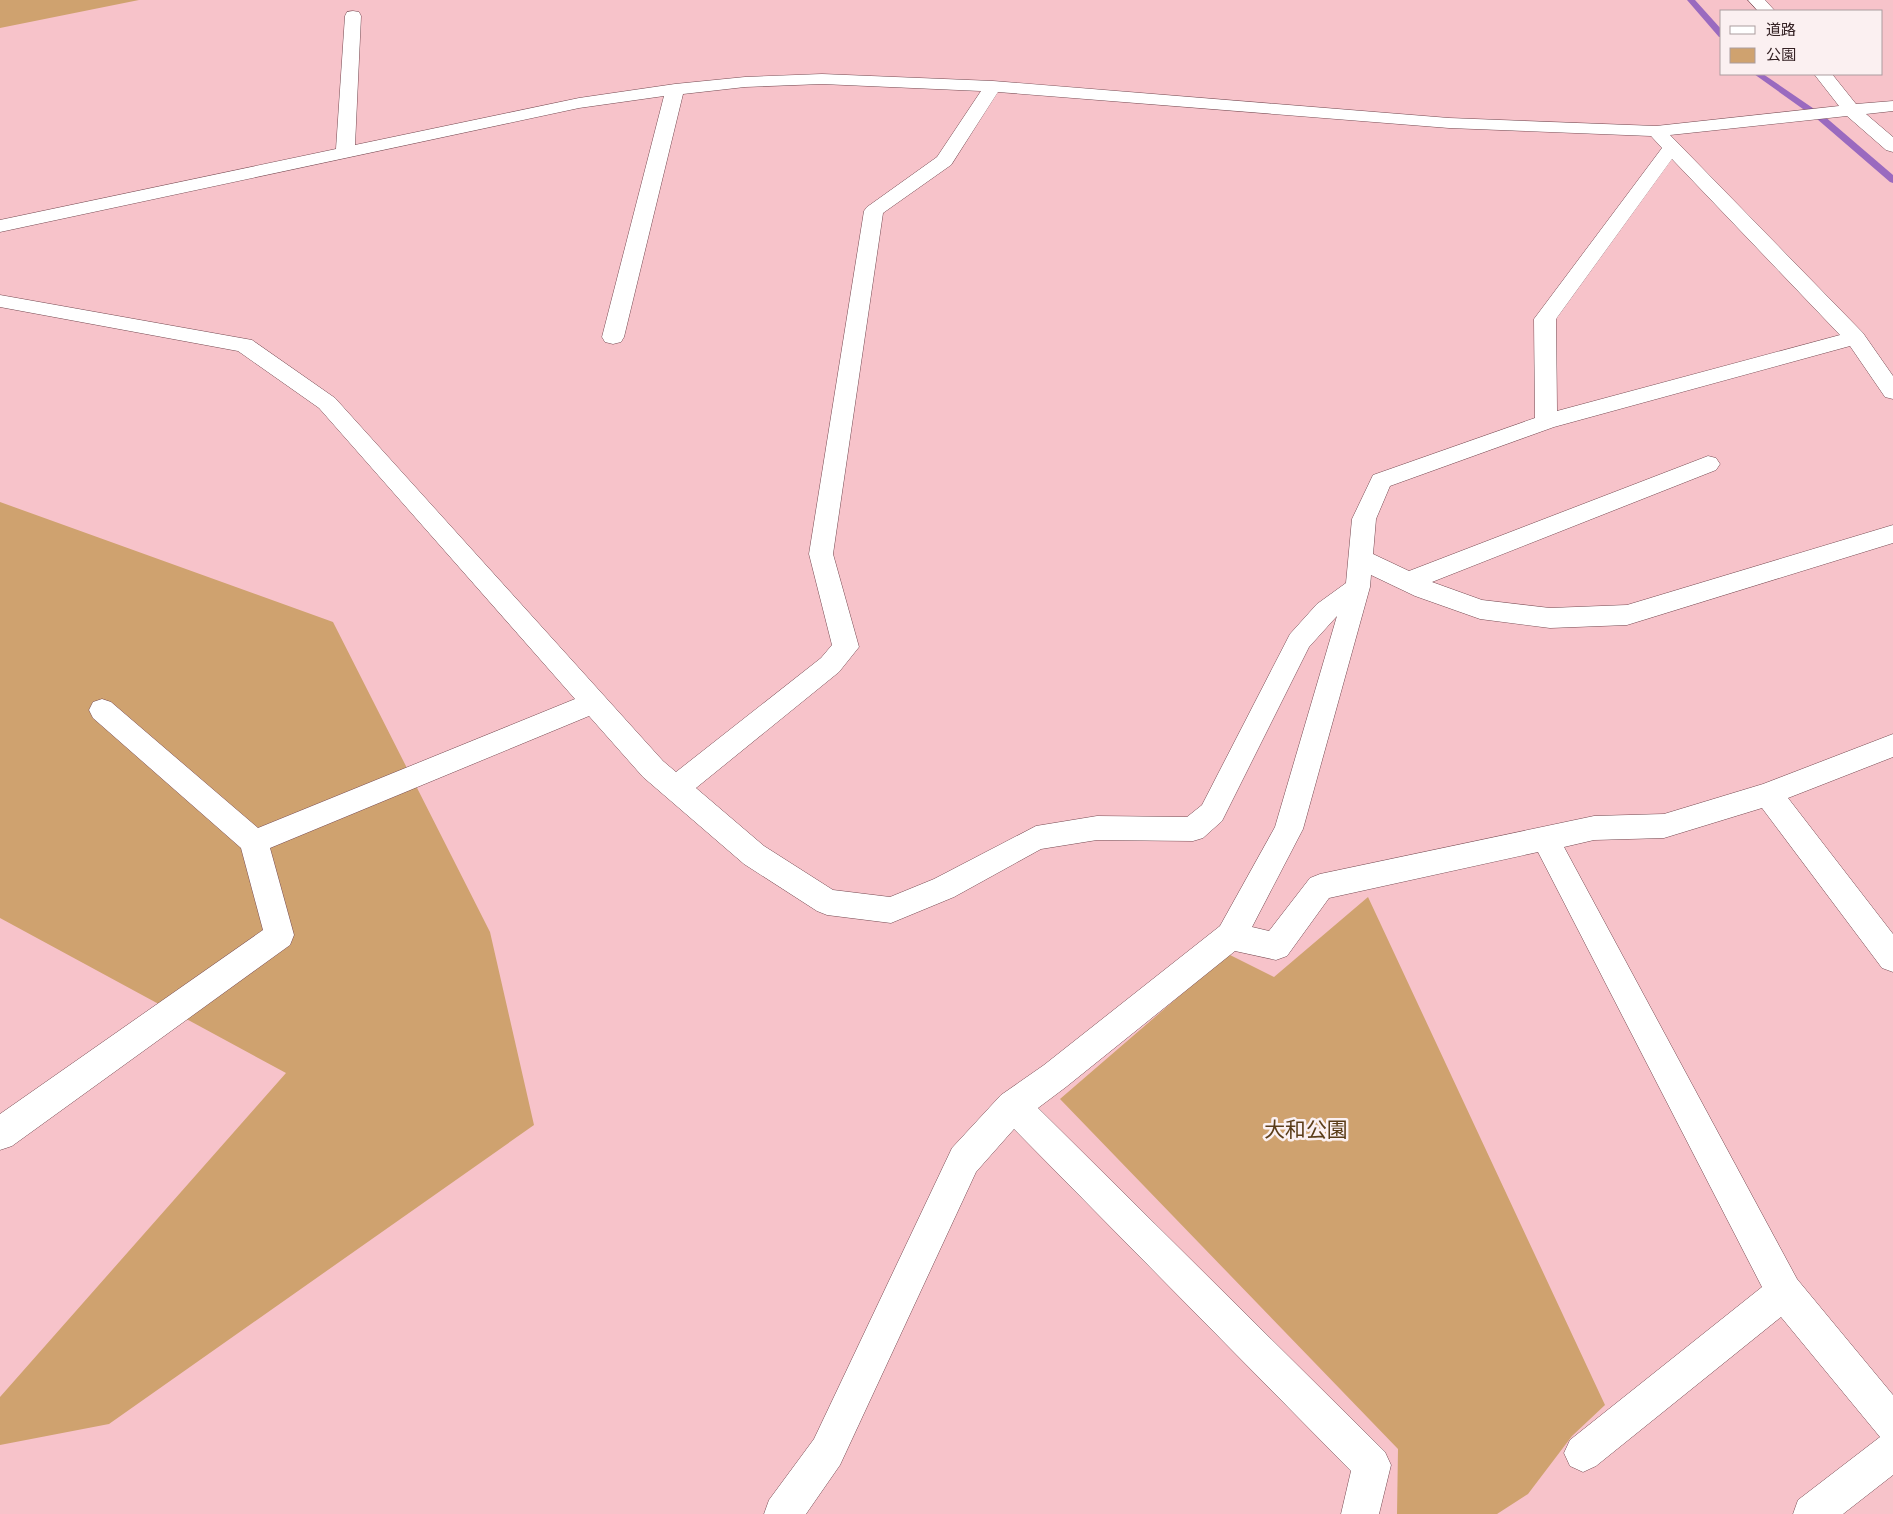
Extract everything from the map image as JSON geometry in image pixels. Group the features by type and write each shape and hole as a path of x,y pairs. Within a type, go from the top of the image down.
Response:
{"street":[{"path":"1756,0 1767,10"},
{"path":"345,154 354,16"},
{"path":"1824,75 1847,112 1893,146"},
{"path":"0,226 579,103 676,89 745,82 822,80 992,86 1449,123 1656,131 1893,106"},
{"path":"676,788 830,665 846,647 821,554 874,211 944,162 992,86"},
{"path":"613,337 676,89"},
{"path":"1656,131 1855,338 1893,392"},
{"path":"1546,422 1545,319 1671,148"},
{"path":"0,301 244,344 327,403 653,769 754,856 827,902 891,910 944,888 1036,838 1097,828 1193,829 1212,813 1299,642 1360,573"},
{"path":"783,1514 827,1452 964,1160 1013,1106 1055,1076 1231,936 1289,829 1360,573 1364,519 1381,481 1546,422 1855,338"},
{"path":"1407,582 1708,464"},
{"path":"1360,573 1407,582 1480,609 1550,618 1627,615 1893,534"},
{"path":"254,842 595,702"},
{"path":"0,1134 279,935 254,842 102,710"},
{"path":"1231,936 1276,946 1320,886 1546,840 1594,828 1664,826 1768,794 1893,745"},
{"path":"1768,794 1893,958"},
{"path":"1546,840 1784,1292 1893,1424"},
{"path":"1013,1106 1372,1465 1360,1514"},
{"path":"1583,1453 1784,1292"},
{"path":"1812,1514 1893,1452"}],"green space":[{"path":"0,0 139,0 0,28"},
{"path":"0,502 333,622 490,932 534,1125 109,1424 0,1445 0,1397 286,1073 0,918"},
{"name":"大和公園","path":"1368,897 1605,1405 1572,1436 1528,1494 1497,1514 1397,1514 1398,1449 1060,1099 1228,954 1274,977"}],"waterway":[{"path":"1691,0 1720,33"},
{"path":"1759,75 1820,117 1893,180"}]}
